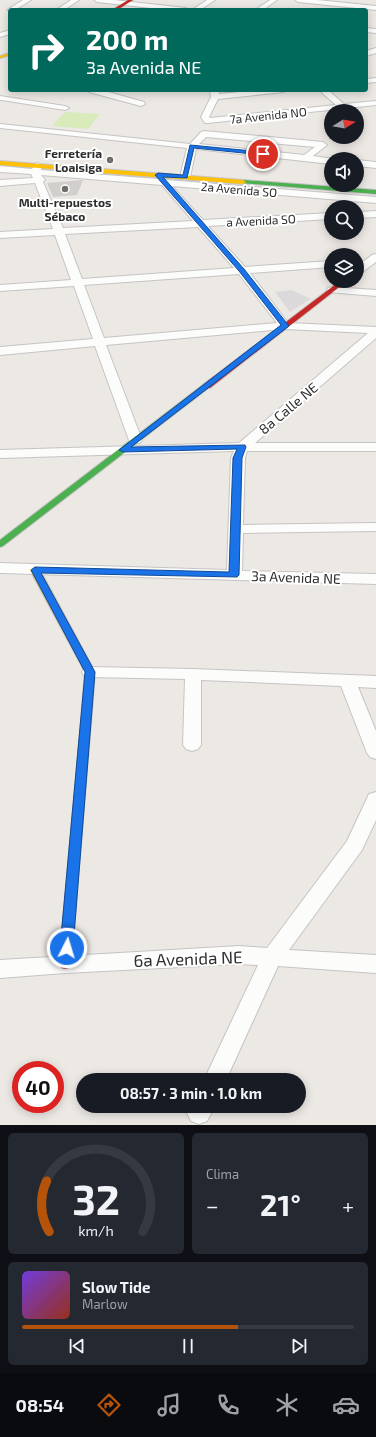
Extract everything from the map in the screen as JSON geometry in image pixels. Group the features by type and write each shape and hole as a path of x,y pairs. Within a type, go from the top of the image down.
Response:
{"main road":[{"path":"118,8 128,2"},
{"path":"0,163 37,173 161,179 185,177 376,192"},
{"path":"0,544 335,288"},
{"path":"35,570 90,672 65,964"}],"street":[{"path":"13,8 28,0"},
{"path":"62,8 76,0"},
{"path":"97,0 128,2 172,8"},
{"path":"198,8 212,0"},
{"path":"261,8 274,0"},
{"path":"298,0 333,2 376,8"},
{"path":"325,8 333,2"},
{"path":"368,54 376,48"},
{"path":"1,98 12,92"},
{"path":"99,92 141,104"},
{"path":"214,93 237,92"},
{"path":"326,92 340,104"},
{"name":"7a Avenida NO","path":"214,93 205,117 208,120 324,108"},
{"path":"1,98 64,108"},
{"name":"7a Avenida NO","path":"364,104 376,103"},
{"path":"0,126 324,160"},
{"path":"185,177 192,147 204,134 323,145 306,158"},
{"path":"364,164 376,165"},
{"path":"0,169 37,173"},
{"path":"0,183 37,173"},
{"path":"37,173 136,440"},
{"name":"2a Avenida SO","path":"37,173 161,179 376,200"},
{"path":"161,179 242,270 285,326"},
{"path":"364,215 376,214"},
{"name":"a Avenida SO","path":"0,235 324,216"},
{"path":"364,262 374,260"},
{"path":"364,266 374,260"},
{"path":"0,288 324,264"},
{"path":"332,290 376,292"},
{"path":"0,351 285,326 376,331"},
{"name":"8a Calle NE","path":"242,447 376,331"},
{"path":"0,454 374,445"},
{"path":"234,575 238,458 242,447"},
{"path":"236,529 376,527"},
{"name":"3a Avenida NE","path":"0,568 376,579"},
{"path":"90,672 193,674 348,682 376,682"},
{"path":"192,745 193,674"},
{"path":"348,682 376,753"},
{"path":"218,1073 272,957 355,845 376,799"},
{"name":"6a Avenida NE","path":"0,969 239,955 376,964"}],"shaded area":[{"path":"292,290 311,299 290,312 275,292"}],"green space":[{"path":"65,112 100,114 88,129 52,126"}],"building":[{"name":"Multi-repuestos Sébaco","path":"83,180 77,195 53,197 47,183"}],"traffic: fast":[{"path":"243,182 376,192"},
{"path":"0,544 207,386"}],"traffic: slow":[{"path":"0,57 8,55"},
{"path":"0,163 243,182"},
{"path":"35,570 90,672 86,722"}],"traffic: jam":[{"path":"117,8 131,0"},
{"path":"207,386 335,288"},
{"path":"65,964 86,722"}],"place":[{"name":"Ferretería Loaisiga","path":"110,160"},
{"name":"Multi-repuestos Sébaco","path":"65,189"}],"route":[{"path":"67,948 90,672 35,570 234,575 238,458 242,447 123,450 285,326 242,270 158,175 185,177 192,147 263,154"}]}
